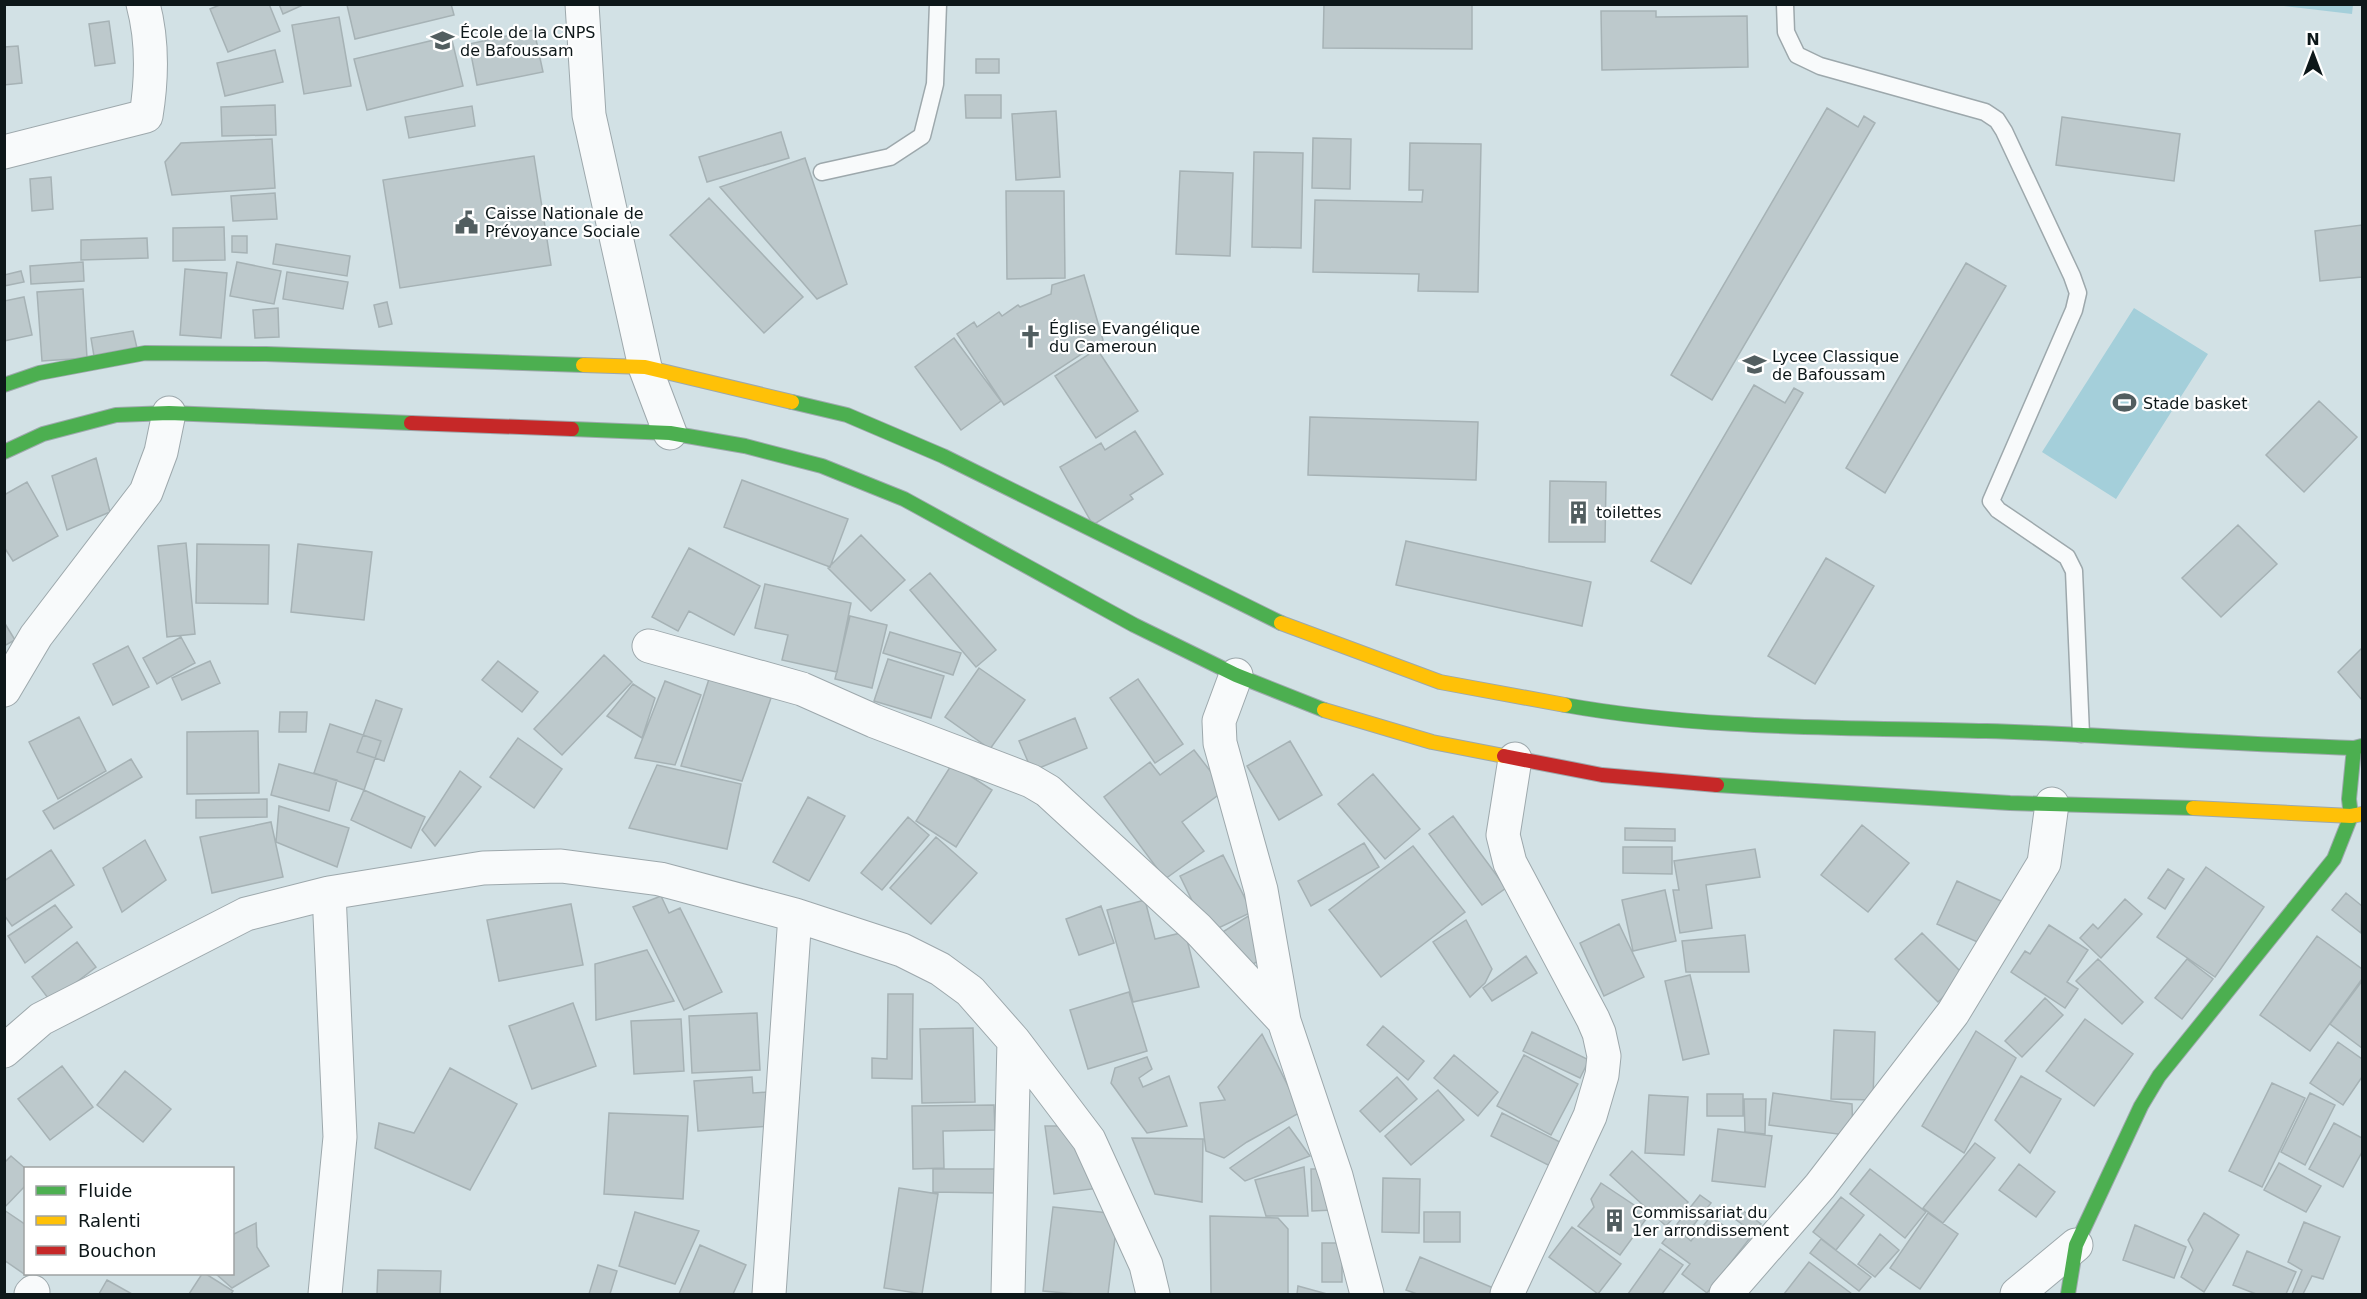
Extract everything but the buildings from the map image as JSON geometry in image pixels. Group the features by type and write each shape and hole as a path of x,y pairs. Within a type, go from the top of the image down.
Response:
{"main road":[{"path":"4,385 39,373 145,353 278,354 645,367 847,415 943,456 1269,619 1440,682 1622,714 1766,725 2081,734 2253,745 2358,747 2349,799 2357,815"},
{"path":"4,452 43,434 116,415 169,413 670,433 745,446 822,466 904,499 1134,625 1236,675 1318,708 1432,742 1602,775 1774,790 2052,804 2357,815"},
{"path":"2068,1294 2076,1245 2141,1106 2159,1076 2334,859 2357,815"}],"street":[{"path":"4,152 146,116 152,82 148,23 143,4"},
{"path":"582,4 588,115 645,367 670,433"},
{"path":"4,690 36,636 146,492 161,452 169,413"},
{"path":"649,646 802,689 874,721 1048,791 1198,929 1284,1021"},
{"path":"1236,675 1219,721 1220,743 1261,890 1284,1021 1336,1176 1367,1294"},
{"path":"1507,1294 1590,1116 1602,1075 1604,1056 1593,1018 1510,863 1503,835 1515,759"},
{"path":"1726,1294 1820,1186 1953,1013 2044,863 2052,804"},
{"path":"4,1051 41,1019 246,914 329,893 483,868 561,866 660,879 795,915 902,950 940,969 970,991 1014,1041 1089,1140 1146,1264 1153,1294"},
{"path":"325,1294 340,1137 329,893"},
{"path":"769,1294 795,915"},
{"path":"1008,1294 1014,1041"},
{"path":"2017,1294 2076,1245"}],"lane":[{"path":"822,172 890,157 922,136 935,84 938,4"},
{"path":"1785,4 1786,32 1797,55 1820,66 1985,112 1997,120 2072,276 2078,293 2074,310 1991,501 1998,510 2067,556 2074,571 2081,734"}],"shaded area":[{"path":"2275,5 2353,5 2352,14"},
{"name":"Stade basket","path":"2134,308 2208,354 2116,499 2042,452"}],"traffic: fast":[{"path":"4,385 39,373 145,353 266,354 583,365"},
{"path":"792,402 847,415 943,456 1281,623"},
{"path":"4,452 43,434 116,415 169,413 411,423"},
{"path":"572,429 670,433 745,446 822,466 904,499 1134,625 1236,675 1324,710"},
{"path":"1565,705 1669,719 1775,726 1986,731 2354,748 2362,746"},
{"path":"2068,1294 2076,1245 2141,1106 2159,1076 2334,859 2351,816 2349,799 2354,748"},
{"path":"1717,785 2010,803 2193,808"}],"traffic: slow":[{"path":"583,365 645,367 792,402"},
{"path":"1281,623 1440,682 1565,705"},
{"path":"1324,710 1432,742 1504,756"},
{"path":"2193,808 2351,816 2362,814"}],"traffic: jam":[{"path":"411,423 572,429"},
{"path":"1504,756 1602,775 1717,785"}],"place":[{"name":"École de la CNPS de Bafoussam","path":"442,41"},
{"name":"Caisse Nationale de Prévoyance Sociale","path":"467,222"},
{"name":"Église Evangélique du Cameroun","path":"1031,337"},
{"name":"Lycee Classique de Bafoussam","path":"1754,365"},
{"name":"Stade basket","path":"2125,403"},
{"name":"toilettes","path":"1578,512"},
{"name":"Commissariat du 1er arrondissement","path":"1614,1221"}]}
